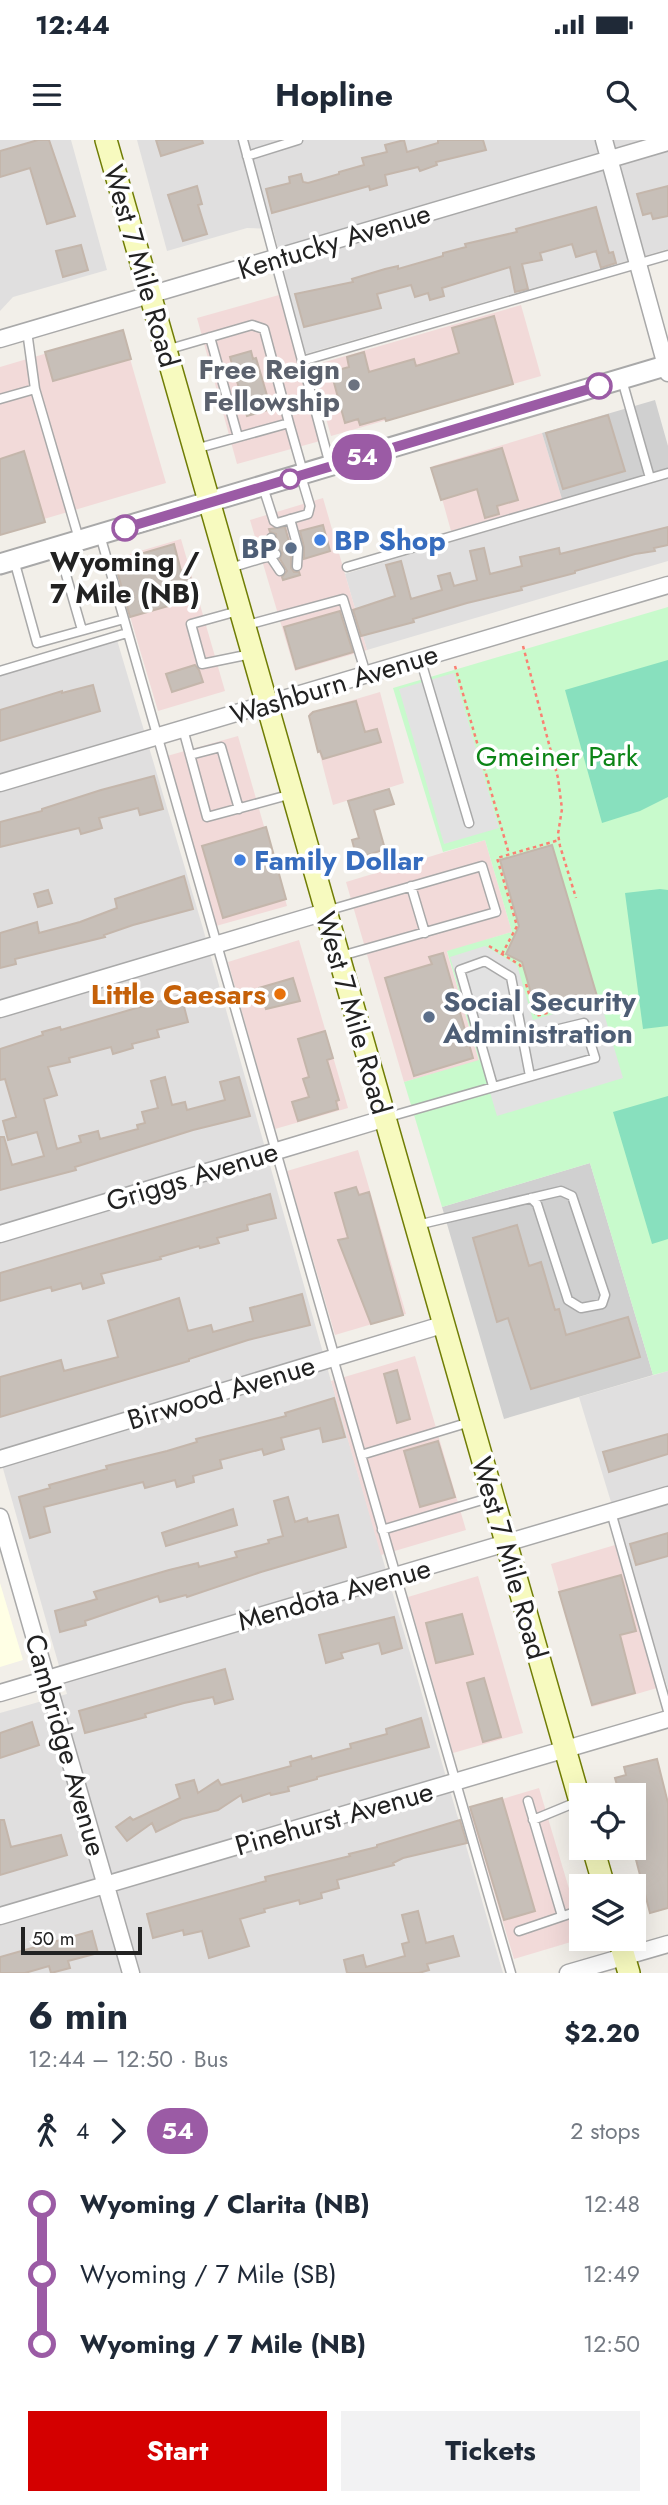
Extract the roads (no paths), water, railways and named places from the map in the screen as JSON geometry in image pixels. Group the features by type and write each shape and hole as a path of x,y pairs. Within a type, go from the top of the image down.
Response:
{"main road":[{"name":"West 7 Mile Road","path":"106,140 574,1783"}],"street":[{"path":"7,562 622,379 667,368 604,140"},
{"name":"Kentucky Avenue","path":"0,339 668,142"},
{"name":"Washburn Avenue","path":"0,783 668,585"},
{"path":"0,1009 325,912"},
{"name":"Griggs Avenue","path":"0,1234 383,1119"},
{"name":"Birwood Avenue","path":"0,1460 442,1325"},
{"name":"Mendota Avenue","path":"0,1693 668,1495"},
{"name":"Cambridge Avenue","path":"0,1517 131,1973"},
{"name":"Pinehurst Avenue","path":"0,1916 668,1719"},
{"path":"568,1973 668,1944"}],"lane":[{"path":"243,140 331,467"},
{"path":"247,156 298,140"},
{"path":"302,361 668,255"},
{"path":"166,350 252,325 264,329 310,511 277,523 263,487"},
{"path":"27,331 35,389 79,541"},
{"path":"210,337 238,437"},
{"path":"622,379 650,478"},
{"path":"0,399 35,389"},
{"path":"195,449 289,424"},
{"path":"347,567 668,473"},
{"path":"290,519 298,566"},
{"path":"289,533 296,549"},
{"path":"100,535 395,1576 511,1973"},
{"path":"271,538 273,555 280,571"},
{"path":"58,547 82,630"},
{"path":"230,568 273,555"},
{"path":"7,562 37,643 124,619"},
{"path":"254,654 202,664 191,624 344,599 366,674"},
{"path":"0,671 127,633"},
{"path":"420,658 469,823"},
{"path":"183,729 207,817 293,794"},
{"path":"190,755 221,747 239,809"},
{"path":"325,912 482,866 496,912 338,957"},
{"path":"411,886 425,933"},
{"path":"494,1086 460,970 485,961 511,977 530,1076"},
{"path":"383,1119 594,1058 584,1023 522,1038"},
{"path":"414,1226 531,1198 561,1191 572,1195 605,1295 602,1304 580,1308 568,1300 537,1204 531,1198"},
{"path":"361,1455 470,1422"},
{"path":"382,1530 492,1497"},
{"path":"611,1512 668,1711"},
{"path":"528,1801 562,1916"},
{"path":"533,1820 569,1807"},
{"path":"519,1931 569,1914"}],"place":[{"name":"Free Reign Fellowship","path":"354,385"},
{"name":"Wyoming / 7 Mile (NB)","path":"125,528"},
{"name":"BP Shop","path":"320,540"},
{"name":"BP","path":"291,548"},
{"name":"Family Dollar","path":"240,860"},
{"name":"Little Caesars","path":"280,994"},
{"name":"Social Security Administration","path":"429,1017"}],"park label":[{"name":"Gmeiner Park","path":"557,756"}]}
